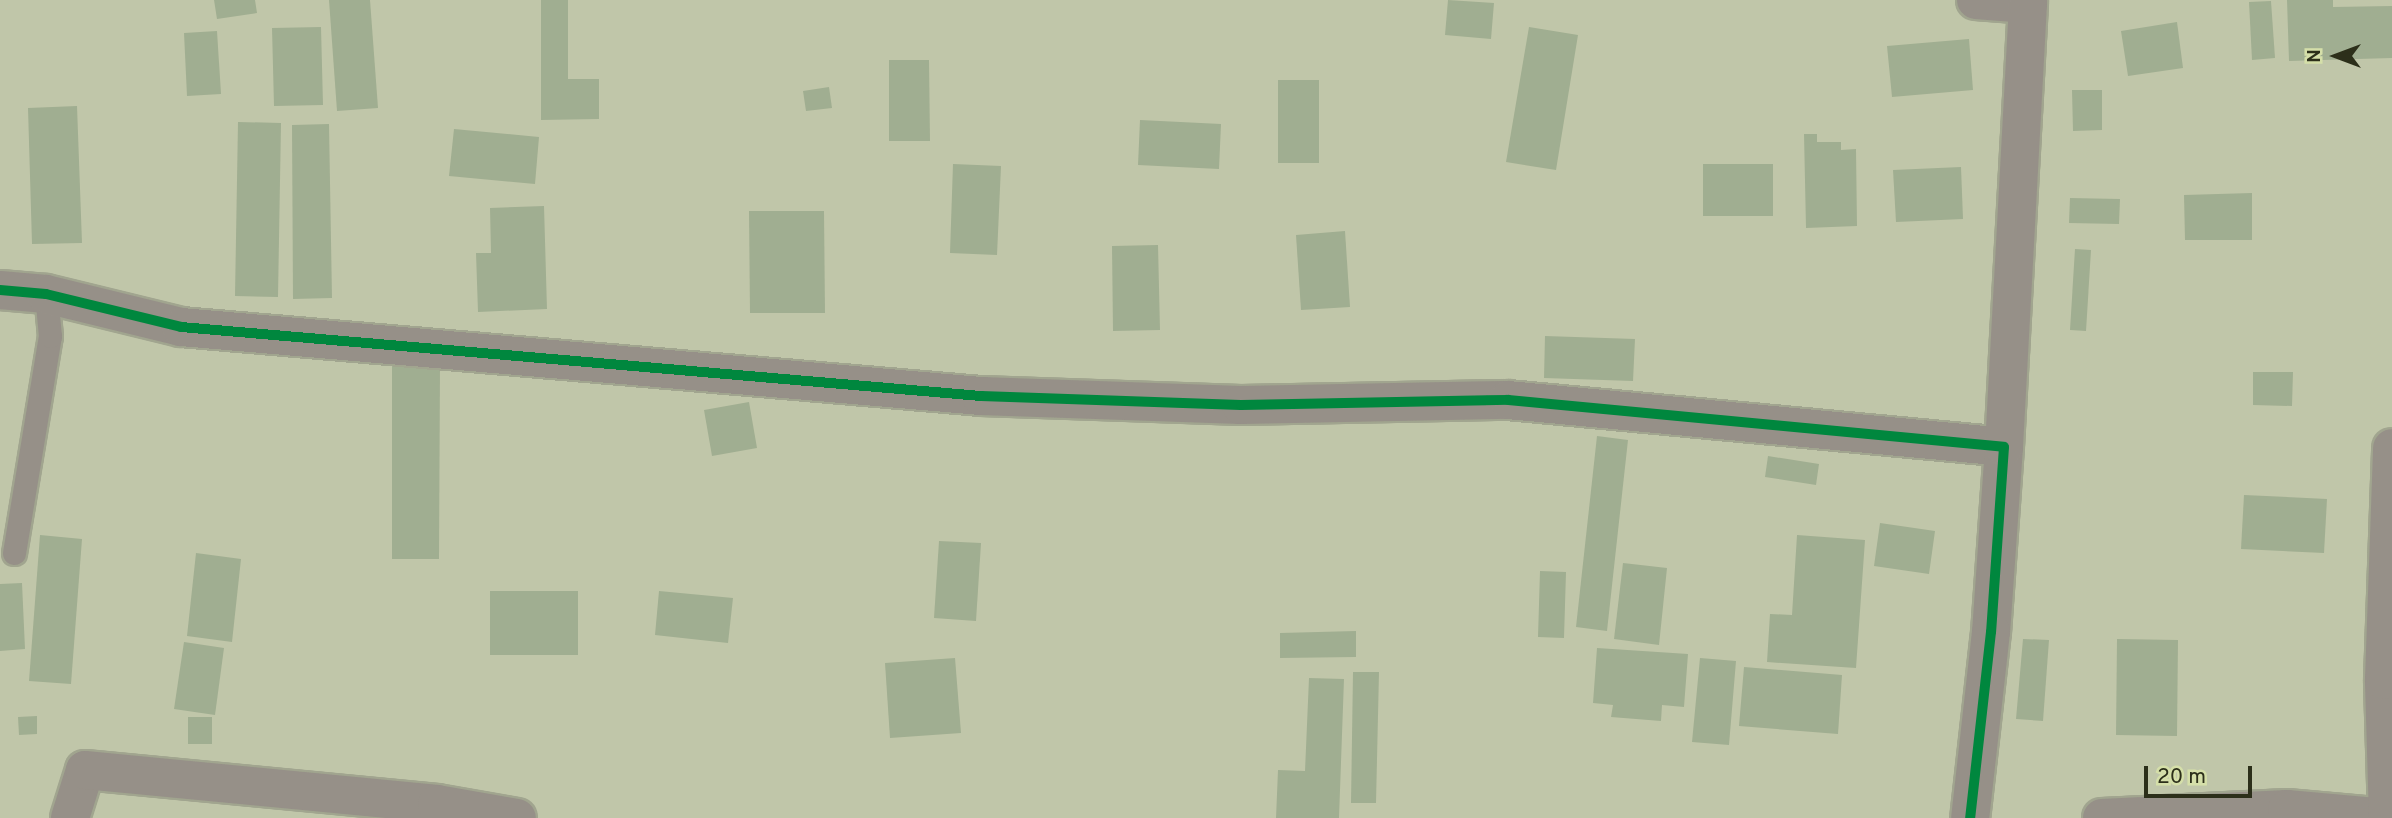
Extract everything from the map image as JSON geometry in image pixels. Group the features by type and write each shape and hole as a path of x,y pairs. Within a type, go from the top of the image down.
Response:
{"street":[{"path":"1970,818 1991,632 2004,447 2028,2 1976,0"},
{"path":"0,290 46,294 181,327 981,396 1241,405 1508,400 2004,447"},
{"path":"2102,818 2287,809 2388,818 2384,680 2392,447"},
{"path":"70,818 85,770 437,804 517,818"}],"lane":[{"path":"14,554 50,336 46,294"}],"building":[{"path":"214,0 255,0 257,13 217,19"},
{"path":"329,0 370,0 378,108 337,111"},
{"path":"541,0 568,0 568,79 599,79 599,119 541,120"},
{"path":"1448,0 1494,3 1491,39 1445,35"},
{"path":"2287,0 2333,0 2333,7 2392,6 2392,58 2289,61"},
{"path":"2271,1 2275,58 2252,60 2249,2"},
{"path":"2177,22 2183,68 2128,76 2121,31"},
{"path":"321,27 323,105 274,106 272,28"},
{"path":"1529,27 1578,35 1556,170 1506,162"},
{"path":"217,31 221,94 187,96 184,33"},
{"path":"1969,39 1973,90 1892,97 1887,46"},
{"path":"889,60 929,60 930,141 889,141"},
{"path":"1278,80 1319,80 1319,163 1278,163"},
{"path":"829,87 832,108 806,111 803,91"},
{"path":"2072,90 2102,90 2102,130 2073,131"},
{"path":"77,106 82,243 32,244 28,108"},
{"path":"1140,120 1221,124 1219,169 1138,165"},
{"path":"238,122 281,123 278,297 235,296"},
{"path":"329,124 332,298 293,299 292,125"},
{"path":"454,129 539,137 535,184 449,176"},
{"path":"1804,134 1817,134 1817,142 1841,142 1841,150 1856,149 1857,226 1806,228"},
{"path":"953,164 1001,166 997,255 950,253"},
{"path":"1703,164 1773,164 1773,216 1703,216"},
{"path":"1961,167 1963,219 1896,222 1893,170"},
{"path":"2252,193 2252,240 2185,240 2184,195"},
{"path":"2070,198 2120,199 2119,224 2069,223"},
{"path":"544,206 547,309 478,312 476,253 491,253 490,208"},
{"path":"749,211 824,211 825,313 750,313"},
{"path":"1345,231 1350,307 1301,310 1296,235"},
{"path":"1158,245 1160,330 1113,331 1112,246"},
{"path":"2075,249 2091,250 2086,331 2070,330"},
{"path":"1545,336 1635,339 1633,381 1544,378"},
{"path":"392,366 440,366 439,559 392,559"},
{"path":"2253,372 2293,372 2292,406 2253,405"},
{"path":"749,402 757,448 712,456 704,410"},
{"path":"1597,436 1628,440 1607,631 1576,627"},
{"path":"1768,456 1819,464 1816,485 1765,477"},
{"path":"2244,495 2327,499 2324,553 2241,549"},
{"path":"1880,523 1935,531 1929,574 1874,566"},
{"path":"40,535 82,539 71,684 29,681"},
{"path":"1797,535 1865,540 1856,668 1767,662 1770,614 1792,615"},
{"path":"939,541 981,543 976,621 934,618"},
{"path":"196,553 241,559 232,642 187,636"},
{"path":"1623,563 1667,568 1659,645 1614,639"},
{"path":"1540,571 1566,572 1564,638 1538,637"},
{"path":"22,583 25,649 0,651 0,584"},
{"path":"490,591 578,591 578,655 490,655"},
{"path":"659,591 733,598 728,643 655,635"},
{"path":"1356,631 1356,657 1280,658 1280,633"},
{"path":"2023,639 2049,640 2043,721 2016,719"},
{"path":"2117,639 2178,640 2177,736 2116,735"},
{"path":"184,642 224,648 215,715 174,709"},
{"path":"1597,648 1688,654 1684,707 1662,705 1661,721 1611,717 1613,705 1593,703"},
{"path":"955,658 961,733 890,738 885,663"},
{"path":"1700,658 1736,661 1729,745 1692,742"},
{"path":"1744,667 1842,675 1838,734 1739,726"},
{"path":"1353,672 1379,672 1376,803 1351,803"},
{"path":"1309,678 1344,679 1339,818 1276,818 1278,770 1305,771"},
{"path":"37,716 37,734 19,735 18,717"},
{"path":"188,717 212,717 212,744 188,744"}],"cycle path":[{"path":"0,290 46,294 181,327 981,396 1241,405 1508,400 2004,447 1991,632 1970,818"}]}
